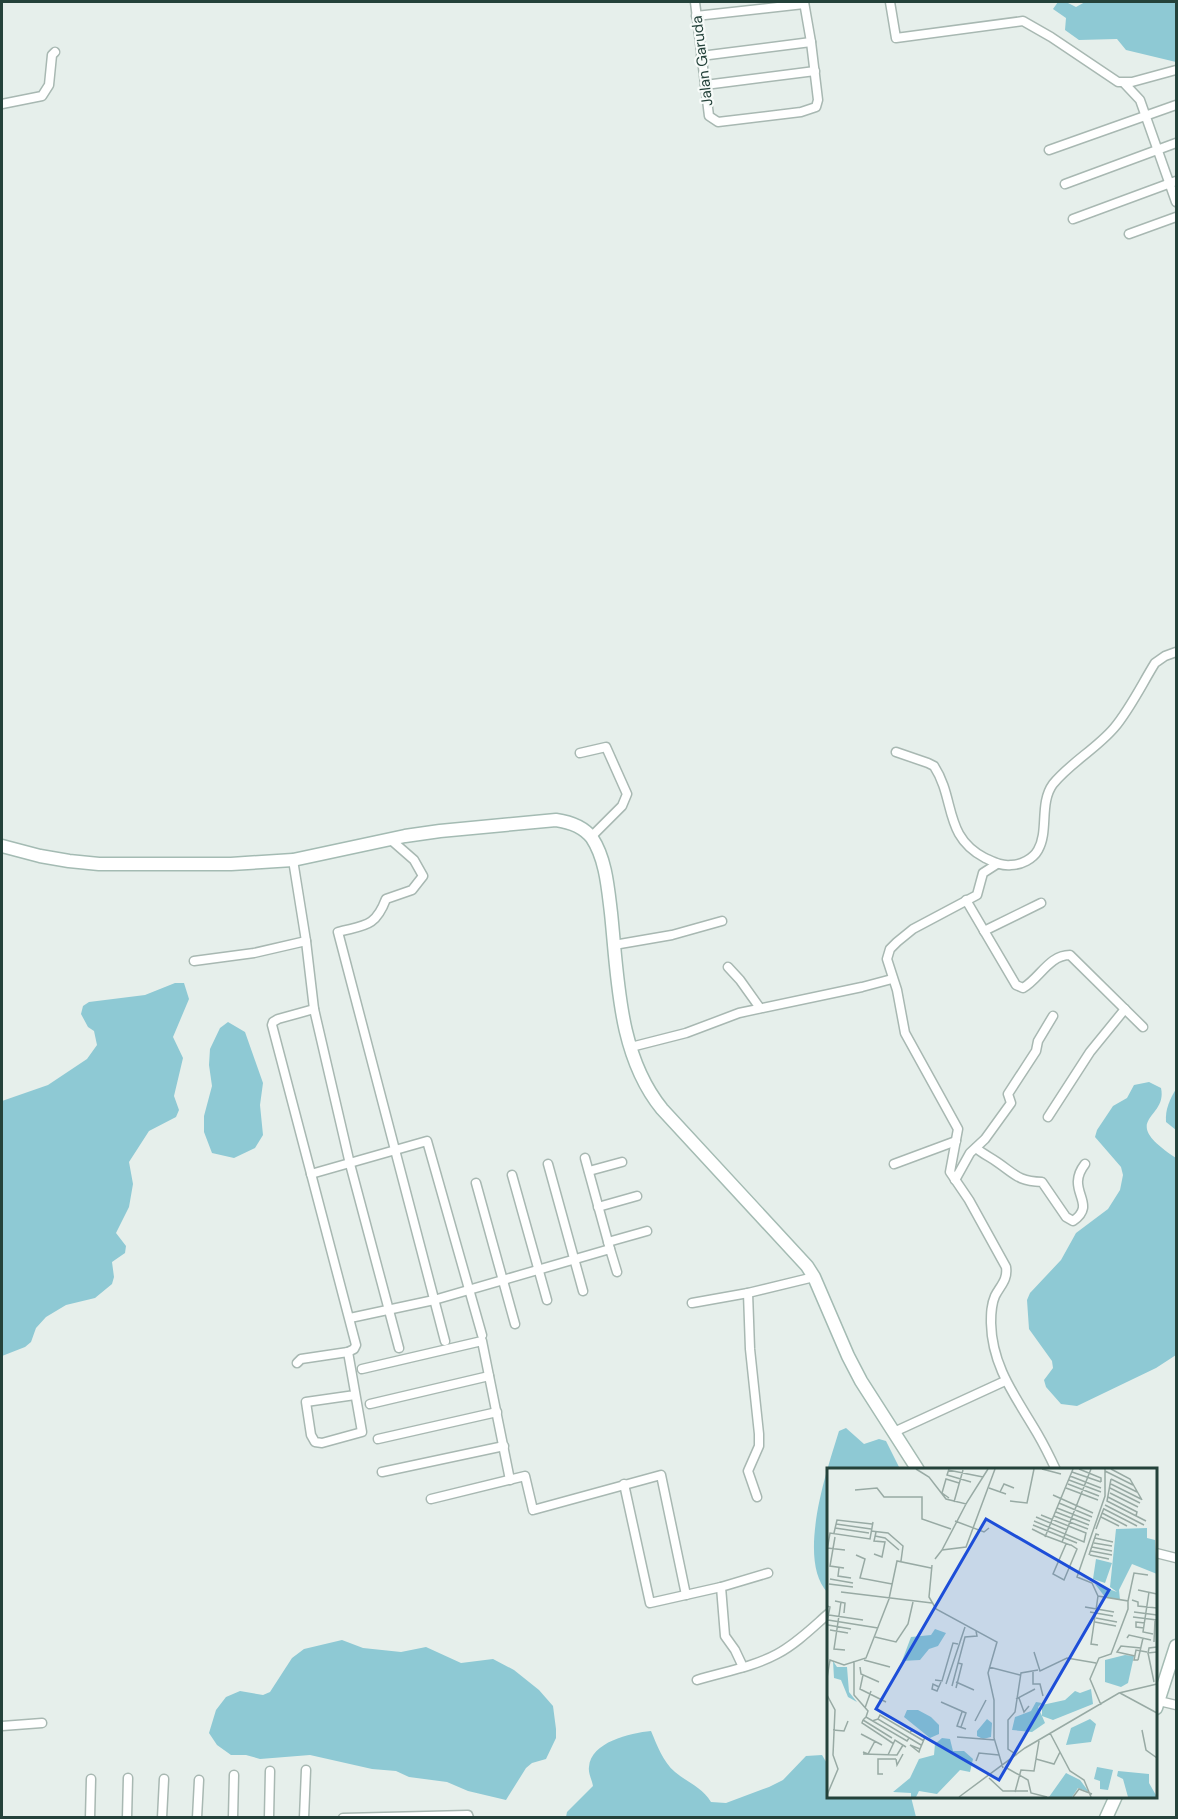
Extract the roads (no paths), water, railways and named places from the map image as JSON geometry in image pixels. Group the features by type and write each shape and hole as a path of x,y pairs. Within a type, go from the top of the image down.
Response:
{"street":[{"name":"Jalan Garuda","path":"695,2 709,116 712,120 718,122 812,110 816,107 818,100 815,72"},
{"path":"890,2 896,38 1023,21 1118,82 1128,82 1176,70"},
{"path":"696,16 804,3 815,72 705,85"},
{"path":"701,56 811,42"},
{"path":"2,104 42,96 47,90 52,55 56,52"},
{"path":"1128,82 1140,100 1158,150 1173,182 1176,202"},
{"path":"1049,150 1176,105"},
{"path":"1065,184 1176,143"},
{"path":"1073,219 1173,182"},
{"path":"1129,234 1176,217"},
{"path":"896,752 934,766 949,804 952,821 959,836 969,848 997,864 1017,865 1036,854 1042,843 1047,796 1054,784 1078,759 1113,730 1155,663 1176,652"},
{"path":"580,753 606,747 627,794 622,806 591,837"},
{"path":"2,846 40,856 99,864 231,864 293,860 390,839 440,831 556,820 574,824 591,837 605,874 619,989 631,1047 645,1085 652,1097 814,1277 861,1381 917,1468"},
{"path":"390,839 414,860 423,876 412,890 386,899 381,912 370,924 338,932 445,1341"},
{"path":"293,860 314,1009 350,1164 399,1348"},
{"path":"997,864 983,873 976,895 914,929 890,949 887,959 897,990 905,1033 958,1130 950,1172 969,1200 1006,1267 1006,1277 994,1297 991,1308 994,1348 1005,1381 1055,1468"},
{"path":"966,900 1014,982 1020,988 1028,986 1050,963 1070,955 1143,1027"},
{"path":"984,931 1041,903"},
{"path":"614,945 672,935 722,921"},
{"path":"194,961 254,953 306,940"},
{"path":"728,967 741,980 760,1008"},
{"path":"631,1047 686,1033 760,1008 892,979"},
{"path":"297,1363 301,1359 348,1352 356,1345 272,1025 278,1019 314,1009"},
{"path":"1048,1117 1090,1052 1125,1009"},
{"path":"955,1180 970,1153 1011,1103 1008,1094 1036,1051 1038,1041 1053,1016"},
{"path":"311,1174 427,1141 482,1335"},
{"path":"894,1164 956,1141"},
{"path":"976,1148 1012,1174 1022,1179 1042,1182 1066,1217 1073,1221 1081,1216 1084,1206 1077,1181 1079,1172 1085,1164"},
{"path":"585,1158 617,1272"},
{"path":"589,1171 622,1162"},
{"path":"548,1164 583,1291"},
{"path":"512,1175 547,1300"},
{"path":"476,1183 514,1324"},
{"path":"598,1207 637,1196"},
{"path":"350,1318 434,1300 574,1259 647,1231"},
{"path":"692,1303 748,1293 814,1277"},
{"path":"748,1293 750,1349 759,1446 748,1471 757,1497"},
{"path":"362,1369 482,1341 510,1480"},
{"path":"348,1352 362,1432 322,1443 315,1442 311,1435 306,1402 355,1395"},
{"path":"370,1404 489,1376"},
{"path":"894,1432 1005,1381"},
{"path":"378,1439 497,1412"},
{"path":"382,1472 504,1446"},
{"path":"431,1499 525,1476 533,1510 661,1475 686,1595"},
{"path":"624,1484 650,1603 721,1587 768,1573"},
{"path":"1157,1553 1176,1558"},
{"path":"721,1587 725,1636 743,1667"},
{"path":"697,1680 768,1658 789,1647 827,1615"},
{"path":"1176,1646 1157,1704 1176,1705"},
{"path":"2,1726 42,1722"},
{"path":"304,1818 306,1770"},
{"path":"269,1818 270,1771"},
{"path":"233,1818 234,1775"},
{"path":"127,1818 128,1778"},
{"path":"90,1818 91,1779"},
{"path":"162,1818 164,1779"},
{"path":"197,1818 199,1780"},
{"path":"1106,1818 1116,1798"},
{"path":"343,1818 468,1815 469,1818"}],"water":[{"path":"1058,2 1066,2 1076,7 1085,2 1176,2 1176,62 1126,50 1117,39 1079,40 1065,30 1066,18 1053,9"},
{"path":"175,983 184,983 189,999 173,1037 183,1058 174,1096 179,1110 176,1117 149,1131 129,1162 133,1184 129,1207 116,1233 126,1246 125,1253 112,1262 114,1277 112,1284 95,1298 66,1305 46,1317 36,1328 31,1342 25,1347 2,1356 2,1101 48,1085 87,1059 97,1045 94,1031 88,1027 81,1014 83,1006 89,1002 145,995"},
{"path":"228,1022 245,1032 263,1083 260,1105 263,1135 255,1148 234,1158 212,1153 204,1132 204,1116 212,1086 209,1065 210,1049 220,1028"},
{"path":"1149,1082 1161,1088 1161,1099 1149,1120 1147,1127 1149,1135 1176,1158 1176,1355 1156,1368 1077,1406 1061,1404 1046,1387 1044,1380 1053,1368 1052,1361 1029,1329 1027,1300 1030,1293 1061,1260 1076,1233 1108,1209 1120,1190 1123,1175 1121,1167 1095,1137 1113,1106 1127,1098 1134,1085"},
{"path":"1176,1089 1176,1130 1166,1122 1166,1113"},
{"path":"846,1428 864,1444 879,1439 886,1441 900,1468 828,1468 839,1431"},
{"path":"827,1472 827,1591 819,1578 815,1559 814,1538"},
{"path":"342,1640 363,1648 401,1652 426,1647 461,1663 493,1659 514,1670 539,1690 553,1706 556,1738 546,1759 532,1763 526,1768 506,1800 468,1791 447,1782 409,1777 396,1771 372,1769 310,1755 260,1759 246,1755 231,1755 217,1745 209,1733 216,1710 226,1697 240,1691 263,1695 270,1692 292,1658 304,1649"},
{"path":"651,1731 671,1768 699,1789 711,1802 726,1803 769,1787 783,1780 806,1756 822,1755 827,1763 827,1798 911,1798 916,1817 566,1817 567,1812 593,1786 589,1767 591,1758 604,1745 633,1734"}]}
